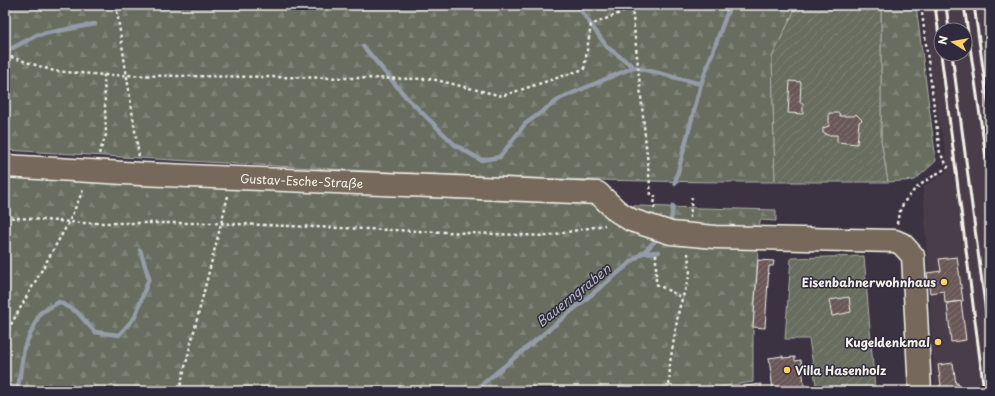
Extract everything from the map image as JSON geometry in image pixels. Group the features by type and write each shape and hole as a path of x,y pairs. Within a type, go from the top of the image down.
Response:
{"main road":[{"name":"Gustav-Esche-Straße","path":"5,166 141,174 598,193 617,211 631,220"},
{"path":"631,220 672,233 895,241 902,244 913,256 920,391"}],"path":[{"path":"116,5 141,174"},
{"path":"895,241 898,212 915,187 948,167 940,153 921,5"},
{"path":"5,55 54,71 104,75 432,79 502,96 584,69 591,25 632,6 651,195"},
{"path":"5,335 69,222 92,171 106,135 104,75"},
{"path":"179,391 232,178"},
{"path":"5,217 69,222 222,223 546,236 640,219 653,210 655,195"},
{"path":"669,391 670,364 683,298 690,274 672,233 692,196"},
{"path":"656,254 656,284 683,298"}],"shaded area":[{"path":"923,5 990,5 990,391 935,391 923,187 948,171 943,135 939,127"}],"green space":[{"path":"5,5 797,5 772,57 775,182 679,182 582,180 390,172 5,150"},
{"path":"797,5 881,5 881,140 888,182 775,182 772,57"},
{"path":"881,5 916,5 936,161 915,180 888,182 881,140"},
{"path":"5,176 487,200 776,210 776,221 760,220 753,327 753,382 720,387 718,391 5,391"},
{"path":"864,256 875,391 817,391 809,339 785,339 791,258"}],"building":[{"path":"790,81 801,82 800,103 803,103 803,114 788,113"},
{"path":"829,113 839,113 840,116 854,116 856,114 862,120 859,122 857,144 837,142 837,135 826,135 826,133 823,133 823,128 829,126"},
{"name":"Eisenbahnerwohnhaus","path":"957,257 963,301 945,303 944,291 930,293 927,273 941,271 939,259"},
{"path":"758,260 774,261 773,266 769,266 765,328 753,327"},
{"path":"849,297 851,312 832,316 829,300"},
{"path":"961,301 966,340 951,342 947,303"},
{"name":"Villa Hasenholz","path":"783,356 783,358 795,357 795,361 801,360 805,391 764,391 773,390 769,358"},
{"path":"953,363 956,384 958,383 959,391 940,391 939,386 941,385 938,365"},
{"name":"Villa Hasenholz","path":"761,384 762,391 731,391 731,388"}],"waterway":[{"path":"577,5 607,47 634,67 701,84"},
{"name":"Bauerngraben","path":"675,183 701,84 730,5"},
{"path":"5,52 37,35 95,24"},
{"path":"363,46 406,97 455,145 481,160 500,157 525,124 561,98 634,67"},
{"name":"Bauerngraben","path":"667,226 671,220 673,206"},
{"name":"Bauerngraben","path":"474,391 647,249 661,235"},
{"path":"19,391 18,388 24,348 40,313 59,302 77,312 95,332 119,335 135,317 149,278 140,250"},
{"path":"642,253 659,252"}],"railway":[{"path":"935,5 937,22"},
{"path":"946,5 948,22"},
{"path":"964,5 990,185"},
{"path":"974,5 990,117"},
{"path":"942,62 984,391"},
{"path":"953,62 990,343"}],"place":[{"name":"Eisenbahnerwohnhaus","path":"944,282"},
{"name":"Kugeldenkmal","path":"938,342"},
{"name":"Villa Hasenholz","path":"787,370"}]}
